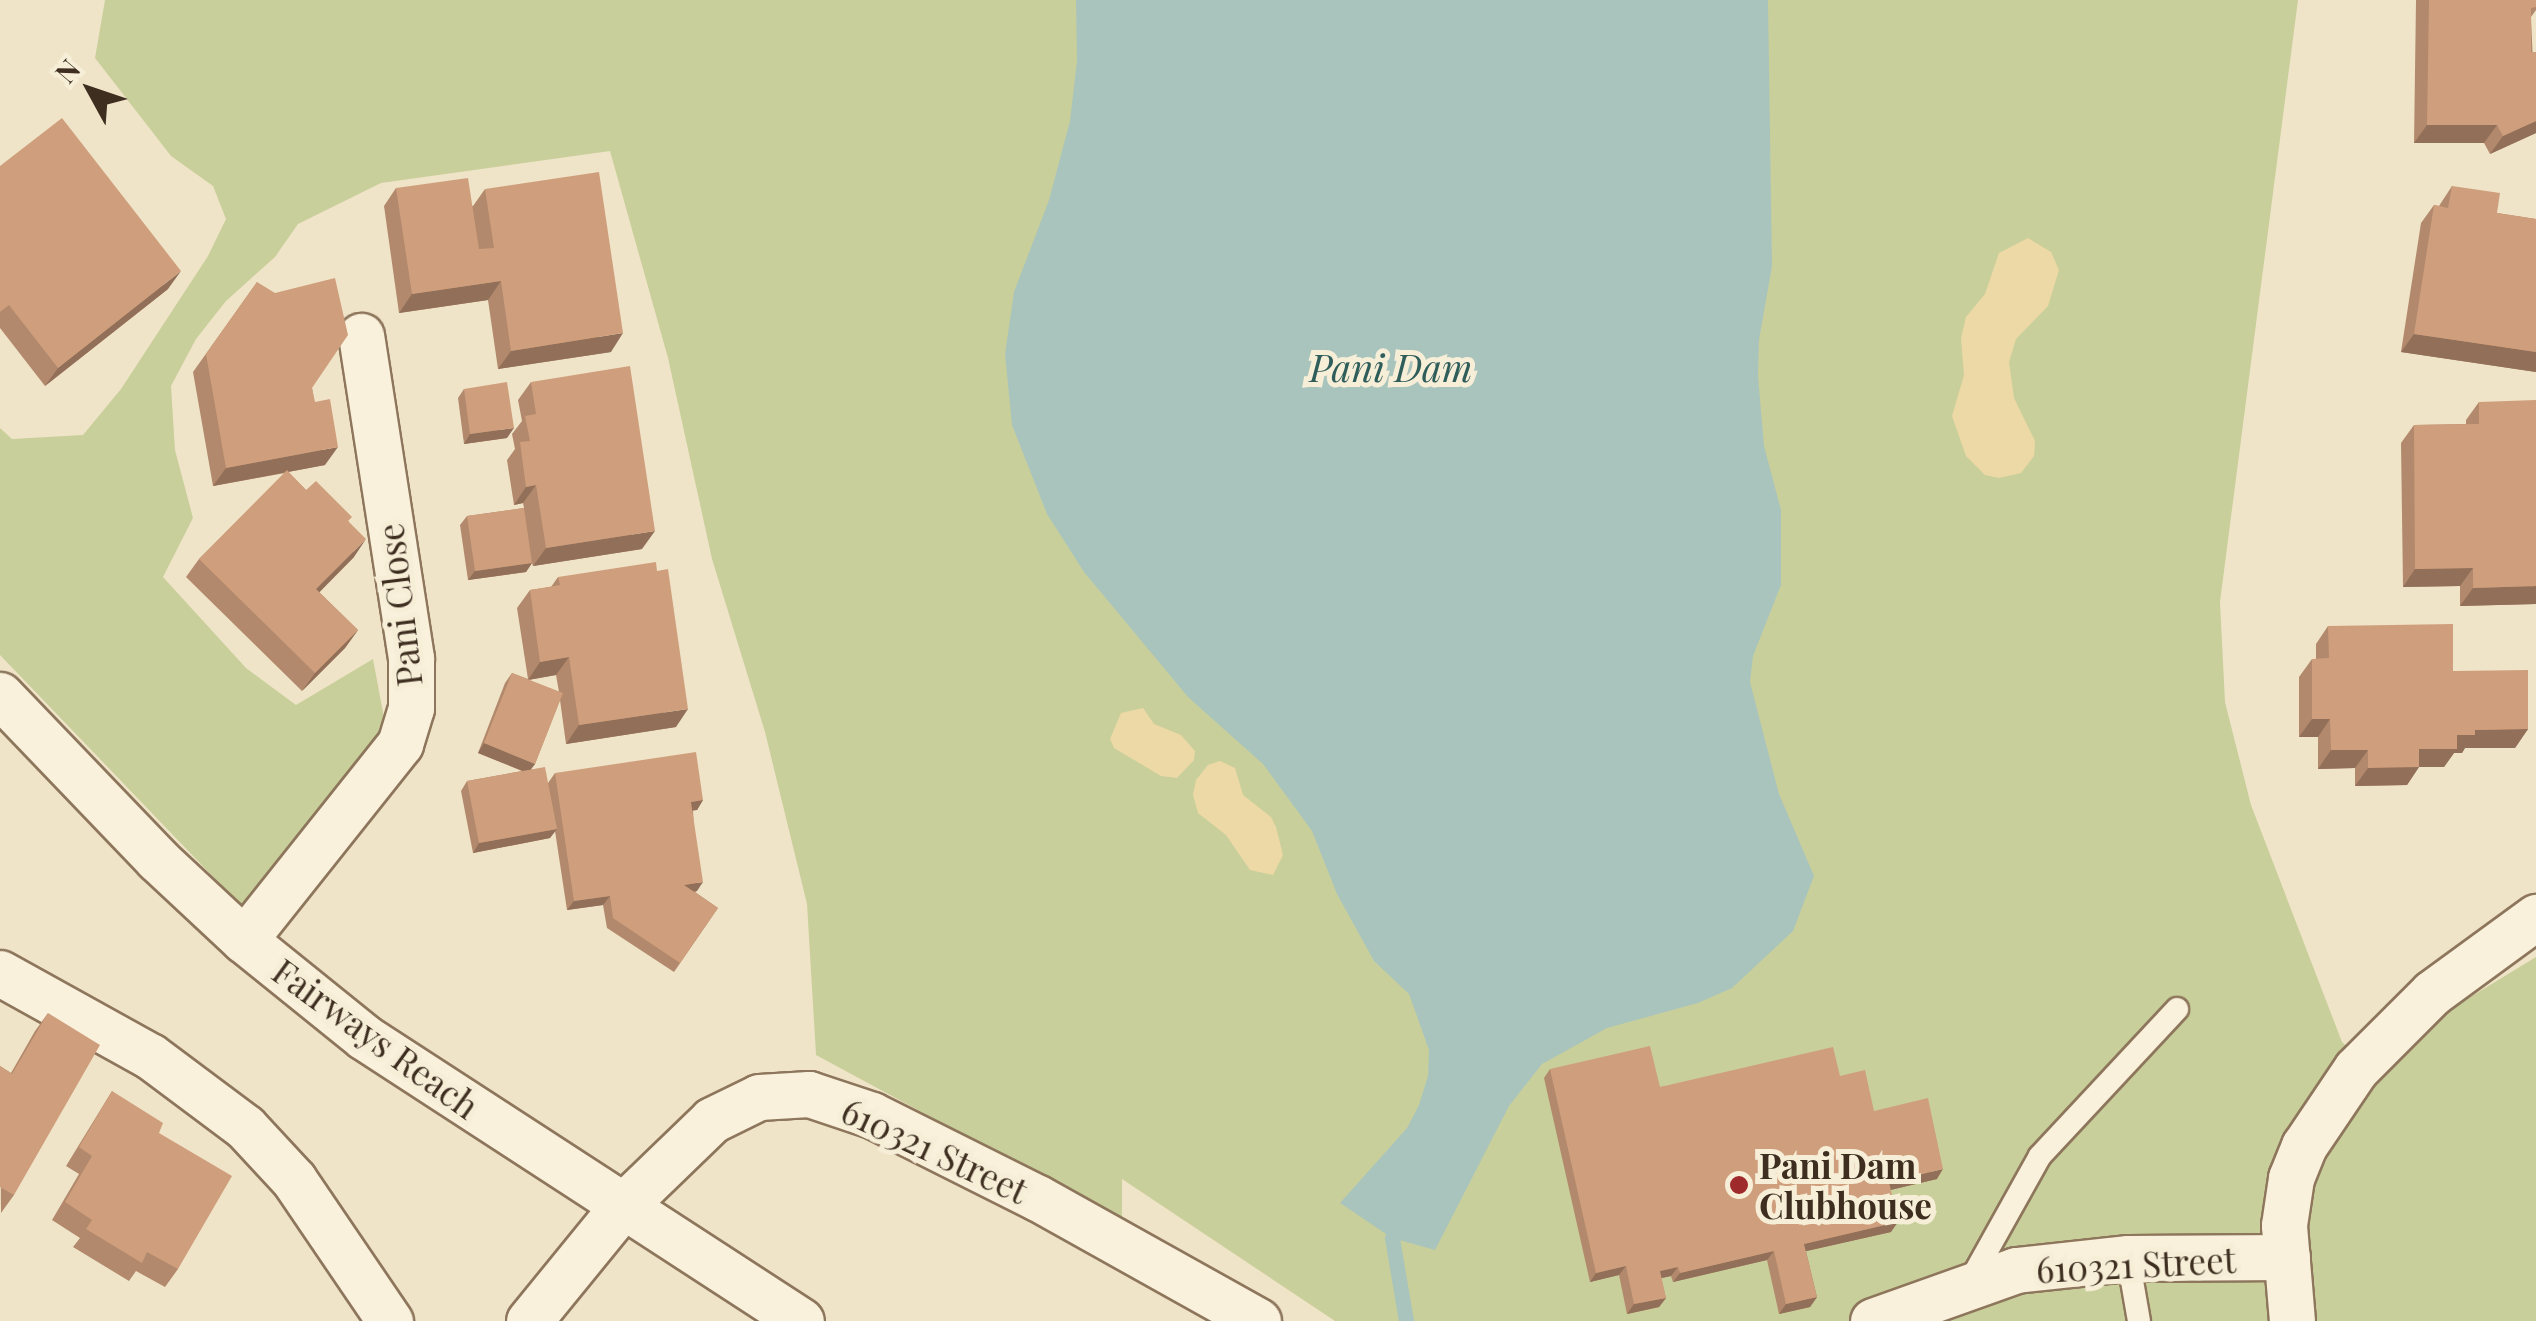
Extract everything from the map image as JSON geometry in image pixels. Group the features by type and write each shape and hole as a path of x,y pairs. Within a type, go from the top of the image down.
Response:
{"street":[{"name":"Pani Close","path":"244,940 400,744 411,708 411,658 361,336"},
{"name":"Fairways Reach","path":"0,695 157,859 244,940 364,1038 801,1321"},
{"path":"2292,1321 2284,1225 2291,1178 2304,1146 2356,1070 2432,992 2536,918"},
{"path":"0,973 150,1056 245,1127 294,1180 390,1321"},
{"name":"610321 Street","path":"529,1321 622,1207 712,1120 759,1096 809,1094 872,1115 1038,1198 1258,1321"},
{"name":"610321 Street","path":"1873,1321 2016,1270 2128,1258 2287,1257"}],"lane":[{"path":"1967,1288 2040,1156 2177,1009"},
{"path":"2128,1258 2139,1321"}],"green space":[{"path":"105,0 2298,0 2220,602 2225,702 2251,805 2342,1042 2379,1078 2426,1024 2536,957 2536,1321 1335,1321 1122,1179 1122,1220 816,1055 807,904 765,732 712,559 668,358 610,151 381,183 298,224 275,257 226,301 196,339 171,386 175,450 193,518 163,577 246,668 296,705 373,659 387,734 245,910 0,655 0,428 12,439 83,435 121,389 208,256 226,219 213,186 171,156 95,58"}],"sand":[{"path":"2028,238 2051,252 2059,270 2048,306 2016,339 2009,362 2014,398 2035,441 2034,456 2021,473 1999,478 1985,475 1966,456 1952,416 1964,375 1961,338 1966,317 1985,294 1999,253"},
{"path":"1143,708 1154,724 1181,735 1195,751 1194,760 1177,778 1161,776 1114,748 1110,739 1121,713"},
{"path":"1220,761 1235,768 1243,795 1271,817 1276,827 1283,855 1273,875 1250,870 1226,835 1198,813 1193,795 1196,780 1208,765"}],"water":[{"name":"Pani Dam","path":"1076,0 1768,0 1772,266 1759,340 1758,376 1764,446 1781,510 1781,585 1753,656 1750,682 1779,794 1814,876 1793,931 1732,988 1698,1003 1607,1028 1542,1064 1509,1106 1435,1250 1392,1238 1340,1203 1407,1128 1419,1105 1428,1076 1429,1050 1409,994 1374,961 1337,894 1312,831 1263,764 1188,697 1084,572 1047,514 1012,425 1005,354 1014,292 1049,200 1070,121 1077,61"}],"building":[{"path":"2429,0 2536,0 2536,7 2531,8 2531,52 2536,52 2536,121 2503,136 2497,125 2427,125"},
{"path":"62,118 181,271 58,368 9,305 0,312 0,166"},
{"path":"599,172 623,333 511,351 501,281 412,294 396,188 468,178 479,249 494,248 485,189"},
{"path":"2452,186 2500,193 2497,213 2536,219 2536,352 2414,334 2434,205 2448,208"},
{"path":"335,278 348,335 312,388 315,402 330,399 338,447 226,468 206,354 257,282 275,293"},
{"path":"630,366 655,531 546,548 536,485 526,487 520,442 530,441 525,416 536,414 531,382"},
{"path":"507,382 514,428 470,434 464,389"},
{"path":"2536,400 2536,586 2473,588 2473,568 2415,569 2414,425 2479,424 2479,402"},
{"path":"287,470 306,490 316,481 352,517 348,521 366,539 316,589 358,630 315,673 199,559"},
{"path":"524,508 532,563 475,571 467,516"},
{"path":"656,562 657,571 668,569 688,709 579,725 569,657 540,662 530,590 560,585 558,577"},
{"path":"2453,624 2453,671 2528,670 2528,729 2475,730 2475,735 2457,735 2457,749 2419,749 2419,767 2368,768 2368,750 2331,750 2330,719 2312,719 2312,659 2329,658 2328,626"},
{"path":"512,673 563,693 535,764 484,743"},
{"path":"696,752 703,800 691,802 703,882 684,885 718,908 680,963 613,918 610,896 574,901 555,773"},
{"path":"545,767 557,829 479,843 467,781"},
{"path":"48,1013 100,1045 14,1195 0,1187 0,1066 12,1074"},
{"name":"Pani Dam Clubhouse","path":"1650,1046 1660,1087 1833,1047 1840,1076 1865,1070 1874,1111 1928,1098 1943,1169 1889,1182 1898,1222 1804,1244 1817,1297 1786,1304 1774,1251 1680,1273 1678,1267 1660,1271 1666,1298 1634,1304 1626,1266 1596,1273 1550,1069"},
{"path":"112,1091 163,1123 159,1133 232,1176 178,1269 147,1252 142,1263 86,1229 92,1220 65,1202 92,1156 79,1147"}],"waterway":[{"path":"1400,1221 1392,1238 1406,1321"}],"place":[{"name":"Pani Dam Clubhouse","path":"1739,1185"}]}
